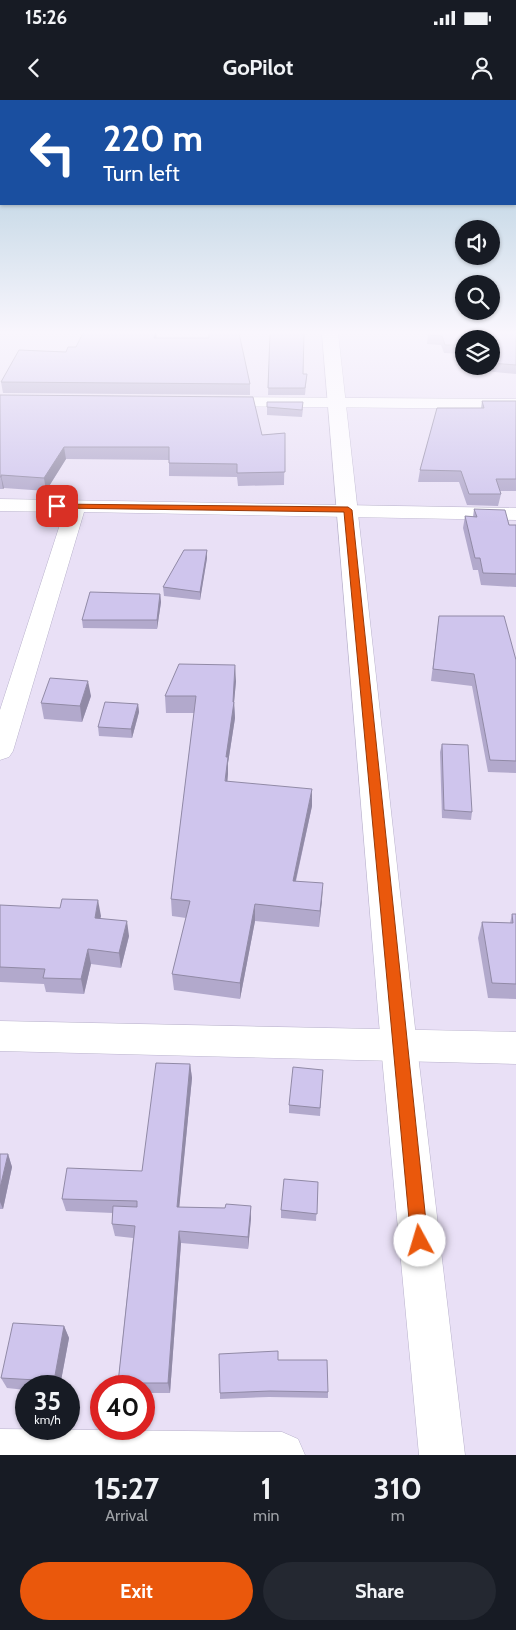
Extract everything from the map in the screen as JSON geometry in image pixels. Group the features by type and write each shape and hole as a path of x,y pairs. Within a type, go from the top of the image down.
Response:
{"street":[{"path":"335,396 399,1046 442,1455"},
{"path":"198,401 516,404"},
{"path":"0,505 516,514"},
{"path":"0,751 76,506"},
{"path":"0,1036 516,1048"},
{"path":"0,1452 282,1455"}],"shaded area":[{"path":"0,396 516,396 516,1455 0,1455"}],"building":[{"path":"0,396 253,397 262,435 285,433 285,472 237,473 237,464 169,463 169,447 64,447 44,478 1,475 0,477"},
{"path":"482,401 516,401 516,479 496,479 501,494 469,494 461,471 420,470 437,408 484,408"},
{"path":"267,402 303,402 302,410 267,407"},
{"path":"474,509 505,510 509,525 516,525 516,574 483,573 480,558 475,558 465,516 477,517"},
{"path":"184,550 207,550 200,592 163,587"},
{"path":"90,592 160,594 157,620 82,620"},
{"path":"439,616 504,616 516,660 516,761 490,760 474,674 433,669"},
{"path":"179,664 235,665 234,702 226,757 228,757 225,781 312,789 293,881 323,883 320,911 255,904 240,983 172,974 190,901 171,899 196,696 165,696"},
{"path":"50,678 88,681 80,706 41,703"},
{"path":"105,702 138,704 131,729 98,727"},
{"path":"442,744 468,745 472,812 444,810"},
{"path":"62,899 98,900 95,918 127,921 119,953 88,949 81,979 43,978 45,969 0,967 0,905 60,908"},
{"path":"512,914 516,914 516,984 492,983 482,922 513,923"},
{"path":"156,1063 190,1064 177,1207 225,1208 226,1204 251,1206 248,1237 179,1231 168,1383 155,1383 155,1375 119,1375 135,1226 112,1224 113,1206 137,1207 137,1201 62,1199 67,1168 142,1171"},
{"path":"293,1067 323,1070 320,1108 289,1105"},
{"path":"0,1154 8,1154 0,1188"},
{"path":"284,1179 318,1182 317,1214 281,1210"},
{"path":"13,1323 64,1326 55,1375 15,1375 15,1379 1,1378"},
{"path":"278,1351 278,1360 327,1360 328,1392 270,1391 220,1393 219,1354"}],"route":[{"path":"57,506 348,510 399,1046 420,1241"}]}
